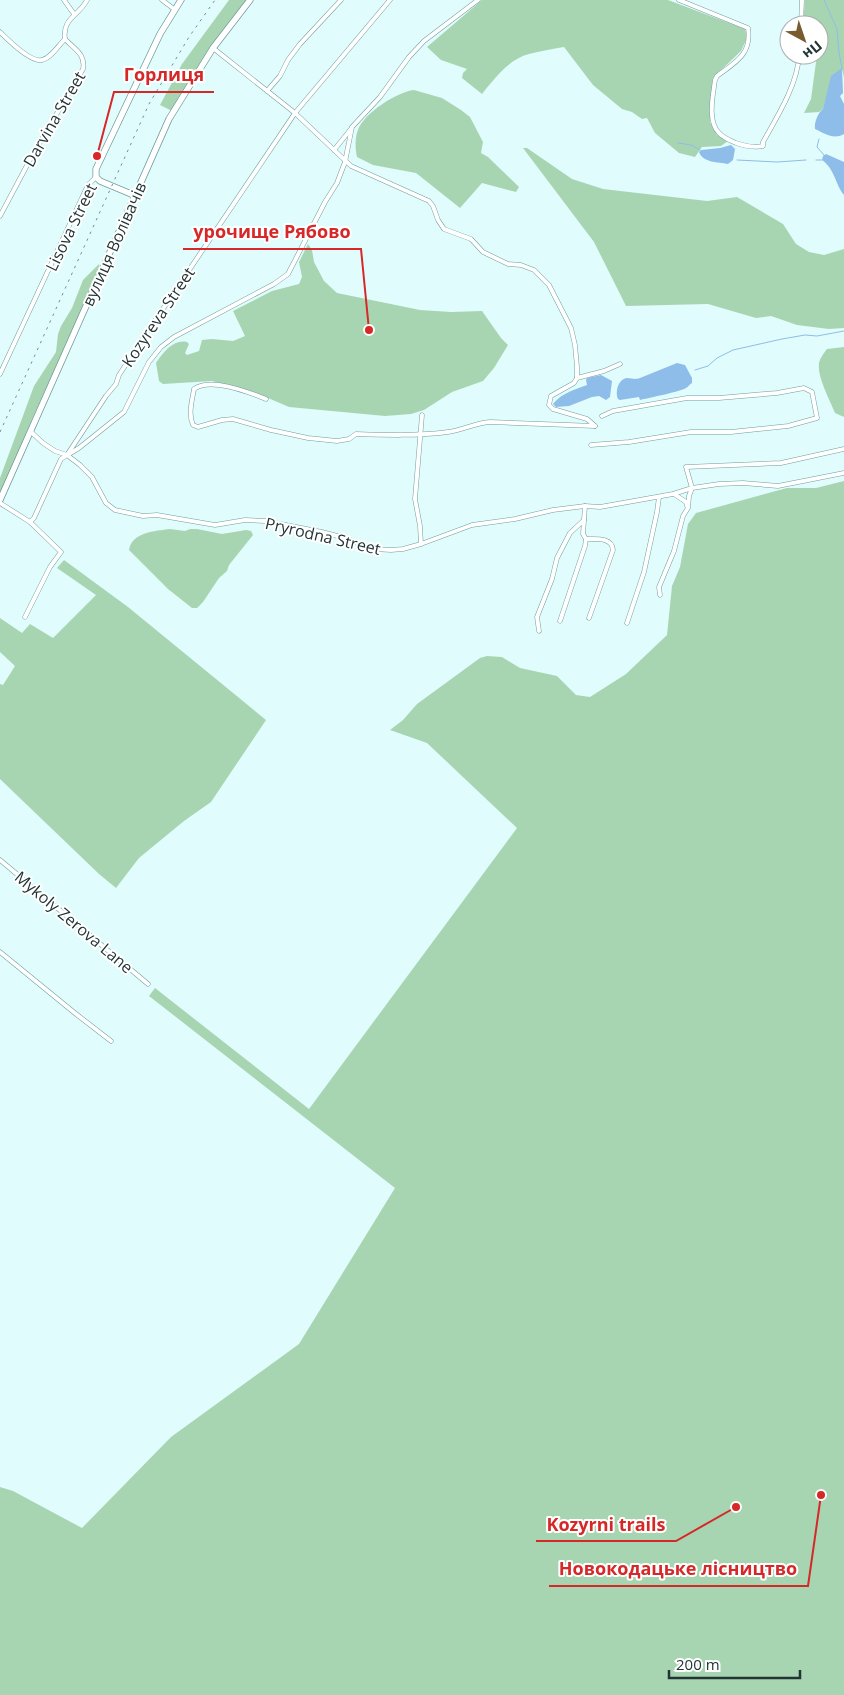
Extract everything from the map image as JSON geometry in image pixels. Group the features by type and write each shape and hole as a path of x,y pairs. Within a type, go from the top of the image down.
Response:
{"street":[{"path":"64,0 74,14"},
{"path":"0,32 21,51 40,61 47,58 65,39 66,25 87,0"},
{"path":"162,0 174,9"},
{"name":"Lisova Street","path":"0,374 88,185 96,177 96,169 160,34 181,0"},
{"name":"вулиця Волівачів","path":"0,502 168,120 213,48 250,0"},
{"path":"267,92 280,76 288,60 300,44 341,0"},
{"name":"Kozyreva Street","path":"30,522 34,518 61,459 67,454 116,384 146,334 295,114 390,0"},
{"path":"334,150 380,97 403,64 424,41 478,0"},
{"path":"679,0 748,28 750,39 744,54 717,76 715,80 712,119 719,133 732,141 743,146 763,146 763,142 784,102 799,65"},
{"path":"801,15 802,0"},
{"name":"Darvina Street","path":"0,216 32,156 83,69 82,54 65,39"},
{"path":"213,48 295,114 345,162 429,201 444,229 471,240 483,252 508,264 521,265 534,270 549,285 571,328 575,345 577,378 574,383 552,396 549,405 553,409 587,418 595,426 482,422 449,432 420,435 356,434 349,439 337,441 308,438 233,419 198,427 192,425 191,403 194,389 200,385 220,385 266,399"},
{"path":"67,454 79,448 124,412 150,362 161,347 174,337 274,284 288,274 325,202 337,183 345,162 352,127"},
{"path":"96,177 105,184 136,196"},
{"path":"577,378 604,371 620,364"},
{"path":"591,445 629,442 691,432 731,432 788,426 817,418 812,392 804,388 777,393 720,398 687,398 613,411 602,416"},
{"path":"421,544 415,499 422,415"},
{"name":"Pryrodna Street","path":"30,431 55,451 67,454 92,478 106,503 115,510 128,514 158,515 215,525 245,520 265,521 322,532 375,549 403,549 472,525 585,506 600,507 659,497 692,488 743,483 778,486 844,473"},
{"path":"660,595 659,587 674,551 682,516 688,508 692,488 686,467 781,463 844,449"},
{"path":"673,494 686,502 688,508"},
{"path":"627,623 644,572 659,497"},
{"path":"0,502 30,522 62,552 50,567 25,617"},
{"path":"560,621 585,546 586,539 583,534 585,506"},
{"path":"539,631 537,617 552,579 557,558 570,532 584,520"},
{"path":"586,539 607,540 613,546 589,618"},
{"name":"Mykoly Zerova Lane","path":"0,860 148,984"},
{"path":"0,952 111,1041"}],"green space":[{"path":"229,0 249,0 172,111 160,105 182,64"},
{"path":"482,0 668,0 745,29 747,38 741,51 713,78 710,122 717,135 728,141 721,146 702,147 695,157 679,153 655,133 647,118 642,119 632,112 622,109 593,85 564,47 529,54 515,60 502,70 482,94 462,78 463,73 467,69 441,60 427,47"},
{"path":"805,0 844,0 844,77 842,69 829,89 823,109 819,112 804,113 811,99 816,65 829,65 829,15 804,15"},
{"path":"414,90 442,98 470,117 483,142 481,153 488,157 519,187 516,192 482,183 460,208 416,173 373,165 357,157 357,133 361,123 374,110 390,99"},
{"path":"523,148 527,148 572,179 603,189 707,201 737,197 783,224 796,244 809,252 824,255 844,249 844,328 829,329 797,325 771,316 756,318 708,304 626,306 594,242"},
{"path":"308,244 312,250 314,262 324,281 337,293 420,310 482,311 508,345 494,368 483,381 452,392 424,410 411,414 385,416 289,407 261,395 212,381 163,384 159,381 156,363 165,351 173,345 187,342 189,344 185,353 187,355 199,351 202,340 233,341 245,336 233,311 272,291 299,284 302,277 299,262"},
{"path":"99,264 100,271 32,419 0,497 0,478 34,386 56,352 61,326 72,308 83,280"},
{"path":"844,347 844,417 835,413 822,382 819,363 827,349"},
{"path":"844,481 844,1695 0,1695 0,1487 13,1491 82,1528 171,1437 299,1344 395,1188 149,996 155,988 309,1109 517,828 427,743 390,730 403,720 417,704 480,658 487,656 502,657 520,668 557,676 576,695 590,697 626,674 667,635 672,586 680,567 688,524 696,513 787,488 816,488"},
{"path":"170,529 185,531 197,529 222,534 246,530 251,531 253,535 197,608 192,608 168,589 129,550 131,544 139,536"},
{"path":"64,560 128,607 266,720 211,802 184,821 139,858 116,888 0,779 0,684 3,685 15,666 0,652 0,618 22,633 30,624 53,638 96,595 57,568"}],"water":[{"path":"842,68 843,93 840,96 844,104 844,134 833,136 815,129 815,123 823,109 831,76"},
{"path":"731,145 735,149 733,160 728,164 707,160 699,152 701,150"},
{"path":"826,154 844,162 844,195 830,168 822,160"},
{"path":"677,363 685,365 692,378 692,383 686,388 640,400 639,397 618,399 618,386 624,379 640,378"},
{"path":"601,375 612,381 610,397 606,400 599,396 569,406 556,407 553,404 564,394 587,385 587,378"}],"waterway":[{"path":"824,0 837,29 842,68"},
{"path":"819,139 817,147 824,155"},
{"path":"678,143 691,145 700,150"},
{"path":"737,160 777,162 806,160"},
{"path":"816,160 822,160"},
{"path":"695,370 708,366 717,358 733,350 805,335 817,336 844,331"}],"railway":[{"path":"0,432 149,104 189,37 215,0"}],"place":[{"name":"Горлиця","path":"97,156"},
{"name":"урочище Рябово","path":"369,330"},
{"name":"Новокодацьке лісництво","path":"821,1495"},
{"name":"Kozyrni trails","path":"736,1507"}]}
